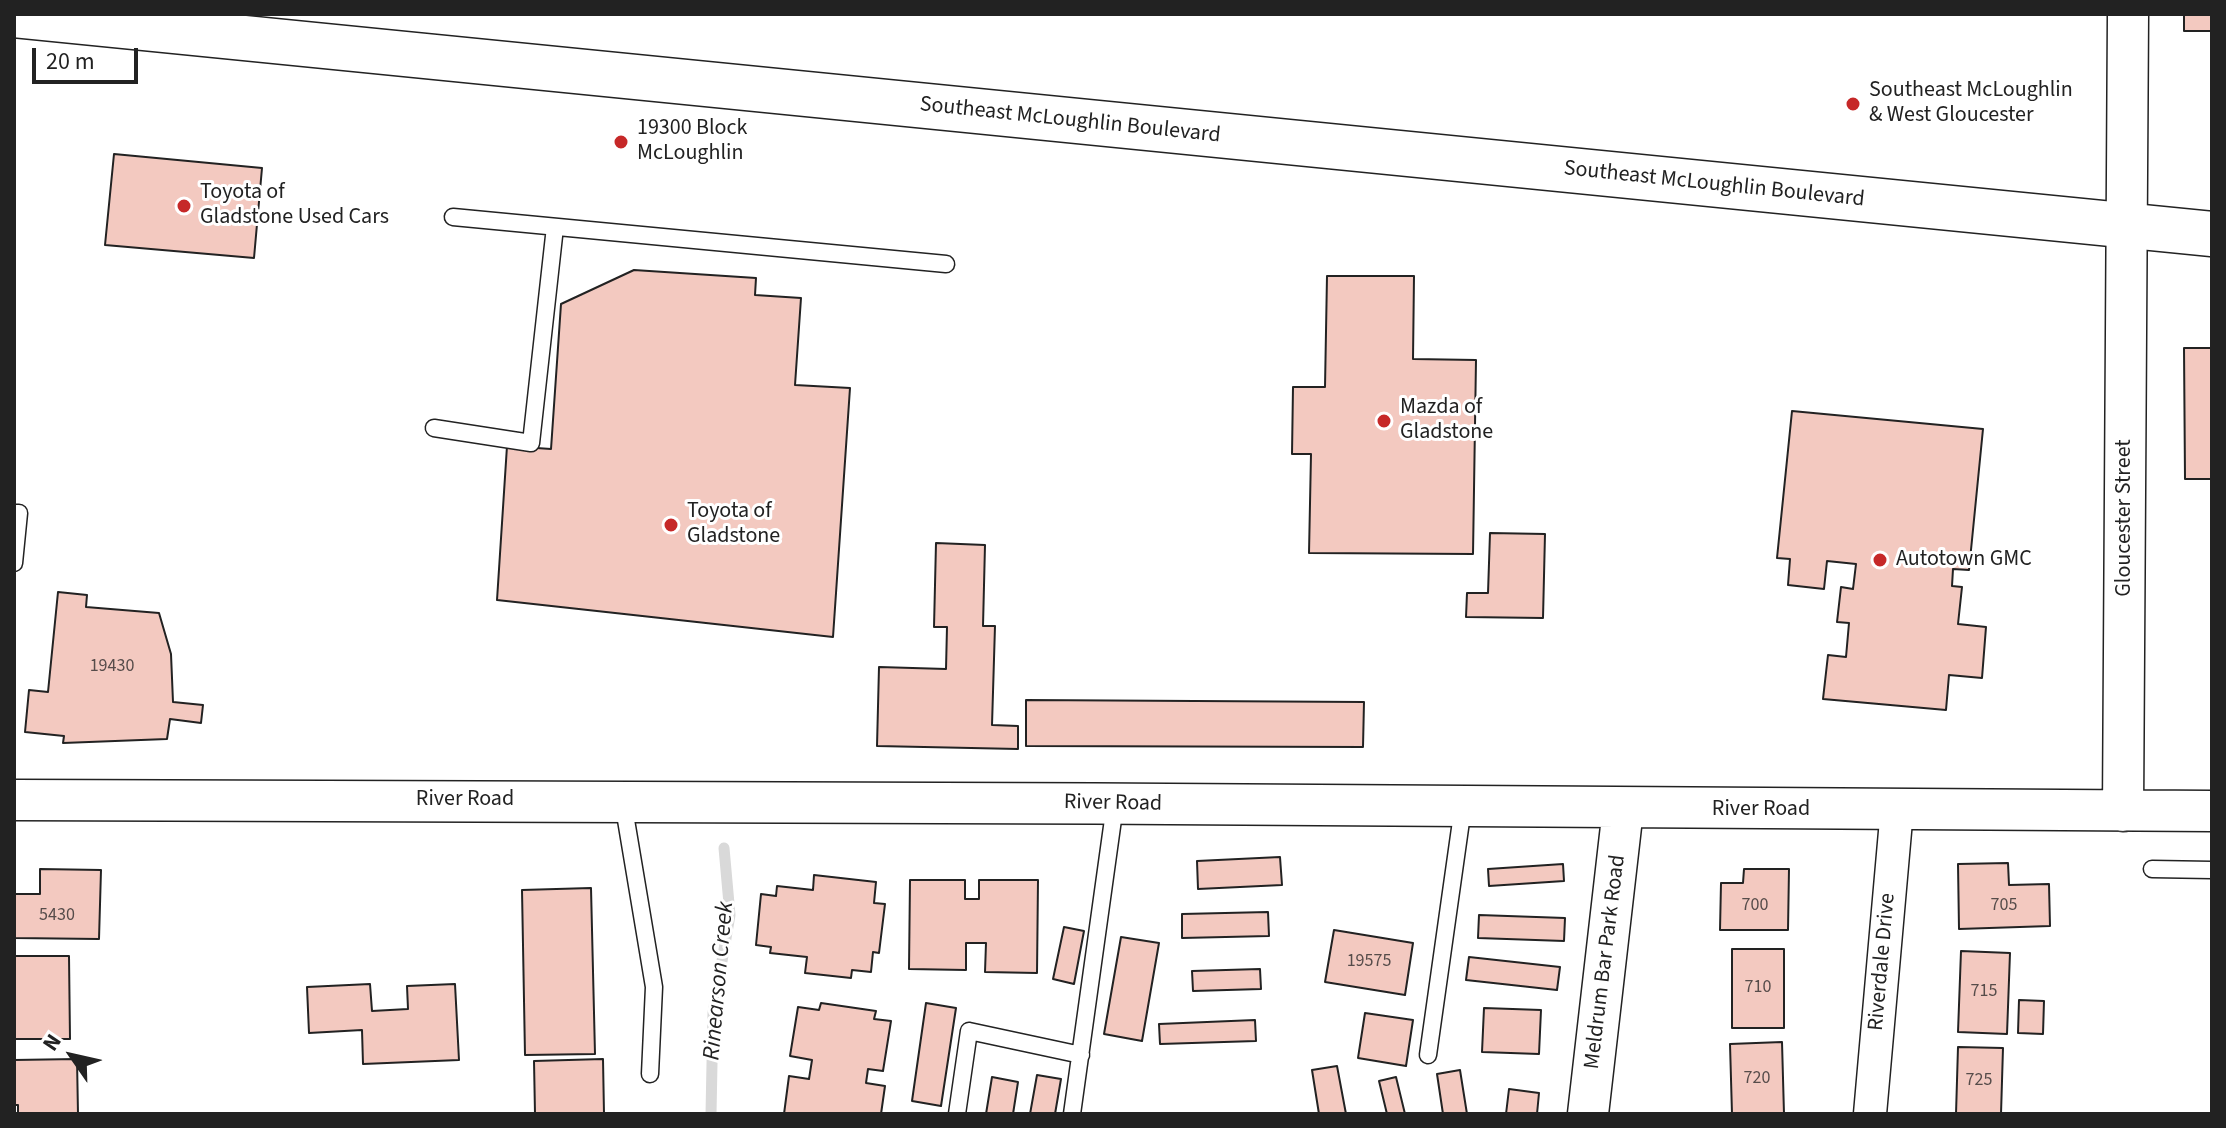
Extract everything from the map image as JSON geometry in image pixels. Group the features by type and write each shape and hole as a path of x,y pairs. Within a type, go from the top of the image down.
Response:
{"main road":[{"name":"Southeast McLoughlin Boulevard","path":"14,15 2212,234"}],"street":[{"name":"Gloucester Street","path":"2123,811 2128,14"},
{"name":"River Road","path":"14,800 623,800 2212,811"},
{"name":"Meldrum Bar Park Road","path":"1588,1114 1623,809"},
{"name":"Riverdale Drive","path":"1870,1114 1897,809"}],"lane":[{"path":"453,217 946,264"},
{"path":"434,428 531,443 555,227"},
{"path":"14,513 19,513 14,563"},
{"path":"623,800 654,987 650,1074"},
{"path":"1072,1114 1115,805"},
{"path":"1428,1055 1463,807"},
{"path":"2152,869 2212,870"},
{"path":"957,1114 969,1031 1081,1055"}],"building":[{"path":"2184,14 2212,14 2212,31 2184,31"},
{"name":"Toyota of Gladstone Used Cars","path":"114,154 262,168 254,258 105,245"},
{"name":"Toyota of Gladstone","path":"634,270 756,278 755,295 801,298 795,385 850,388 833,637 497,600 507,446 551,449 561,304"},
{"name":"Mazda of Gladstone","path":"1327,276 1414,276 1413,359 1476,360 1473,554 1309,553 1311,454 1292,454 1293,387 1325,387"},
{"path":"2184,348 2212,348 2212,479 2185,479"},
{"name":"Autotown GMC","path":"1792,411 1983,429 1969,570 1953,569 1952,586 1962,587 1958,624 1986,627 1982,678 1949,675 1946,710 1823,699 1828,655 1846,657 1849,623 1837,622 1841,587 1853,589 1856,564 1827,561 1824,589 1788,585 1790,559 1777,558"},
{"path":"1490,533 1545,534 1543,618 1466,617 1467,593 1488,593"},
{"path":"936,543 985,545 983,626 995,626 992,725 1018,726 1018,749 877,746 879,667 946,669 947,627 934,627"},
{"path":"58,592 87,595 86,607 159,613 171,654 173,702 203,705 201,723 170,719 167,739 63,743 64,736 25,732 29,690 48,692"},
{"path":"1026,700 1364,702 1363,747 1026,746"},
{"path":"1280,857 1282,885 1198,889 1197,861"},
{"path":"2008,863 2009,885 2049,884 2050,926 1959,929 1958,864"},
{"path":"1563,864 1564,881 1489,886 1488,869"},
{"path":"40,869 101,870 99,939 14,938 14,894 40,894"},
{"path":"1744,869 1789,869 1788,930 1720,930 1721,883 1743,883"},
{"path":"814,875 876,882 874,903 885,904 879,953 873,952 871,972 852,970 851,978 805,973 807,957 770,953 771,947 756,945 761,894 776,896 777,886 813,890"},
{"path":"910,880 965,880 965,899 979,899 979,880 1038,880 1037,973 985,972 986,943 966,943 966,970 909,969"},
{"path":"591,888 595,1054 525,1055 522,890"},
{"path":"1268,912 1269,936 1182,938 1182,914"},
{"path":"1479,915 1565,918 1564,941 1478,938"},
{"path":"1064,927 1084,931 1074,984 1053,979"},
{"path":"1334,930 1413,943 1405,995 1325,982"},
{"path":"1121,937 1159,943 1142,1041 1104,1034"},
{"path":"1732,949 1784,949 1784,1028 1732,1028"},
{"path":"1961,951 2010,953 2007,1034 1958,1032"},
{"path":"14,956 69,956 70,1039 14,1039"},
{"path":"1469,957 1560,967 1557,990 1466,980"},
{"path":"1260,969 1261,989 1193,991 1192,971"},
{"path":"370,984 372,1011 408,1009 407,986 455,984 459,1060 363,1064 362,1030 309,1033 307,987"},
{"path":"2019,1000 2044,1001 2043,1034 2018,1033"},
{"path":"821,1003 876,1011 874,1019 891,1021 883,1071 868,1069 866,1083 885,1086 881,1114 784,1114 789,1076 809,1079 812,1060 790,1056 798,1007 819,1010"},
{"path":"926,1003 956,1008 941,1106 912,1101"},
{"path":"1484,1008 1541,1010 1539,1054 1482,1052"},
{"path":"1365,1013 1413,1020 1406,1066 1358,1058"},
{"path":"1255,1020 1256,1041 1160,1044 1159,1024"},
{"path":"1782,1042 1784,1114 1732,1114 1730,1044"},
{"path":"1958,1047 2003,1048 2001,1114 1956,1114"},
{"path":"77,1059 78,1114 18,1114 18,1105 14,1105 14,1060"},
{"path":"603,1059 604,1114 535,1114 534,1061"},
{"path":"1337,1066 1346,1114 1319,1114 1312,1070"},
{"path":"1460,1070 1467,1114 1443,1114 1437,1074"},
{"path":"1037,1075 1061,1079 1055,1114 1030,1114"},
{"path":"992,1077 1018,1082 1013,1114 986,1114"},
{"path":"1396,1077 1405,1114 1387,1114 1379,1081"},
{"path":"1509,1089 1539,1093 1537,1114 1506,1114"}],"waterway":[{"name":"Rinearson Creek","path":"711,1114 713,1013 730,915 724,848"}],"place":[{"name":"Southeast McLoughlin & West Gloucester","path":"1853,104"},
{"name":"19300 Block McLoughlin","path":"621,142"},
{"name":"Toyota of Gladstone Used Cars","path":"184,206"},
{"name":"Mazda of Gladstone","path":"1384,421"},
{"name":"Toyota of Gladstone","path":"671,525"},
{"name":"Autotown GMC","path":"1880,560"}]}
